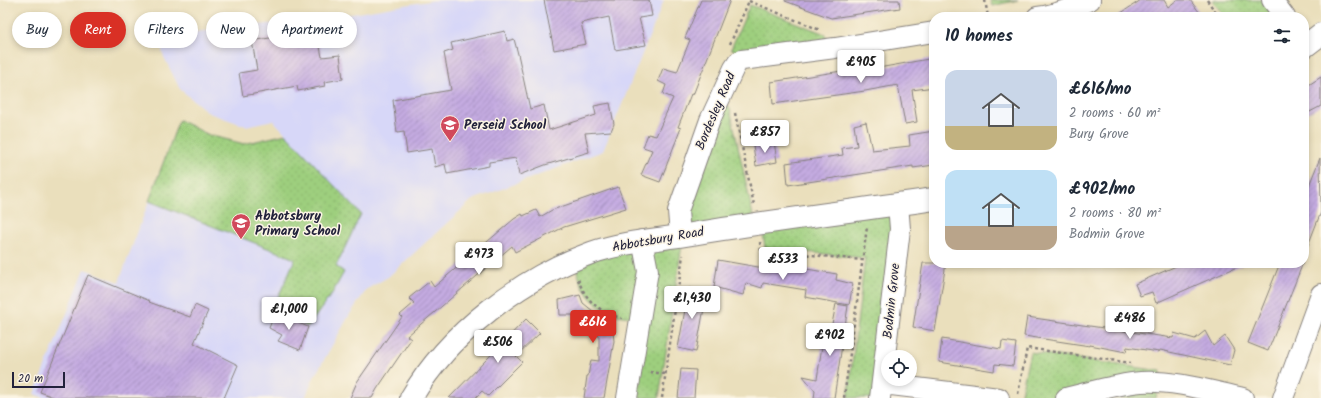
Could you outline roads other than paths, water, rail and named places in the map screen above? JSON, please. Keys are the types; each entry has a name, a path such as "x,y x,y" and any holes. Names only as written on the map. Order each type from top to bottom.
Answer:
{"street":[{"path":"1059,12 1090,0"},
{"path":"1272,0 1281,12"},
{"name":"Bordesley Road","path":"683,235 678,211 710,120 738,62 742,60 835,48 929,33"},
{"name":"Abbotsbury Road","path":"411,398 418,386 450,346 486,313 523,286 571,261 592,253 642,240 929,200"},
{"name":"Bodmin Grove","path":"882,391 900,229 898,204"},
{"path":"627,398 648,271 642,240"},
{"path":"1283,398 1321,294"},
{"path":"1066,398 1140,382 1170,383 1243,398"},
{"path":"882,391 999,398"}],"place":[{"name":"Perseid School","path":"450,142"},
{"name":"Abbotsbury Primary School","path":"241,240"}]}
